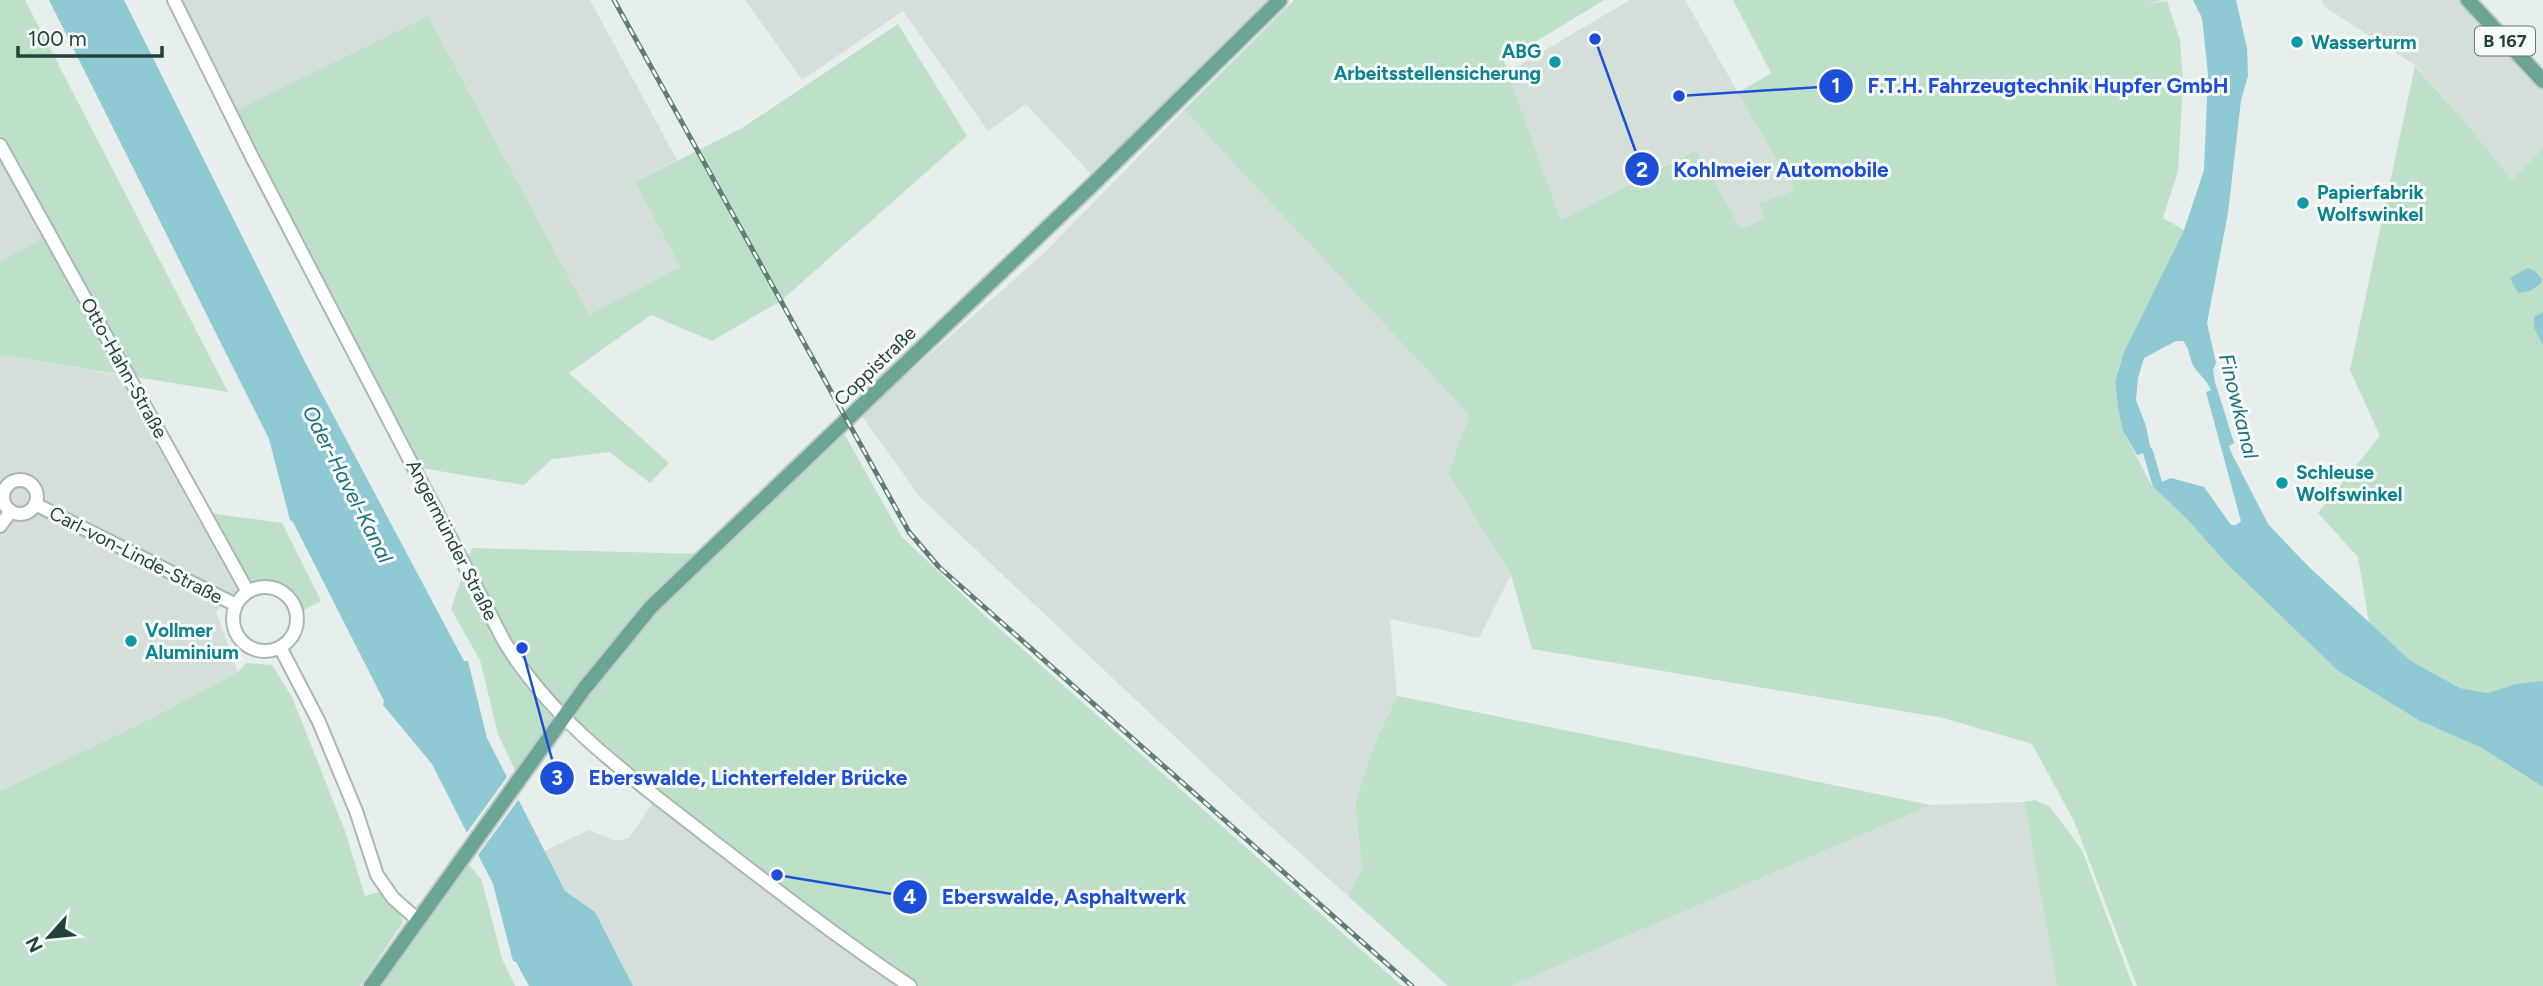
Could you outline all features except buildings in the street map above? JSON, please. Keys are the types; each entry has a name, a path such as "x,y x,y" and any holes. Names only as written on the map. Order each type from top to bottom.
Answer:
{"main road":[{"name":"Coppistraße","path":"371,986 625,636 670,588 1046,230 1280,0"},
{"name":"B 167","path":"2468,0 2543,81"}],"street":[{"name":"Angermünder Straße","path":"174,0 252,157 504,641 529,680 584,738 760,877 910,986"},
{"name":"Otto-Hahn-Straße","path":"0,145 248,592"},
{"name":"Carl-von-Linde-Straße","path":"14,480 29,481 37,493 36,504 23,514 11,511 3,499 3,484 14,480"},
{"name":"Carl-von-Linde-Straße","path":"36,504 236,605"},
{"path":"0,526 11,511"},
{"path":"258,588 278,590 293,603 297,612 297,623 289,641 280,647 261,651 243,642 234,625 236,605 248,592 258,588"},
{"path":"280,647 319,722 356,811 377,874 393,898 419,921"}],"shaded area":[{"path":"174,0 590,0 677,160 635,182 680,267 589,316 428,16 230,113"},
{"path":"745,0 1269,0 1171,99 1090,173 1026,104 988,131 903,11 802,80"},
{"path":"1630,0 1685,0 1794,190 1760,203 1765,219 1741,229 1695,150 1561,220 1508,72"},
{"path":"2321,0 2459,0 2543,91 2543,148 2512,181 2416,66 2325,7"},
{"path":"1184,110 1469,415 1448,474 1511,575 1479,638 1390,619 1397,696 1374,745 1355,804 1362,868 1348,896 920,497 861,415 1044,253"},
{"path":"0,158 45,238 0,261"},
{"path":"0,355 118,375 238,591 228,597 216,612 238,672 142,723 0,791"},
{"path":"657,797 913,986 633,986 595,912 565,891 544,851 589,830 615,841 629,838"},
{"path":"2024,802 2057,986 1511,986 1931,805"}],"green space":[{"path":"0,0 25,0 228,392 0,355 0,261 55,232 0,135"},
{"path":"1294,0 1604,0 1504,61 1561,220 1696,150 1741,229 1764,219 1759,203 1794,190 1738,93 1771,73 1733,0 2163,0 2145,4 2167,1 2180,40 2183,84 2178,171 2163,218 2184,230 2124,352 2115,382 2123,431 2152,486 2187,519 2227,564 2337,670 2420,721 2482,748 2543,787 2543,986 2137,986 2074,821 2032,744 1943,718 1532,649 1511,575 1448,474 1469,415 1184,110"},
{"path":"428,16 589,315 680,267 635,182 742,128 898,24 967,136 782,300 712,341 651,315 569,373 669,463 650,483 609,452 552,459 524,485 421,468 230,113"},
{"path":"2415,66 2512,180 2543,148 2543,683 2516,684 2487,693 2460,688 2411,661 2369,623 2358,557 2318,513 2380,436 2350,370"},
{"path":"840,426 902,537 982,613 1402,986 913,986 657,797 564,718 520,781 498,734 480,660 451,609 472,548 704,554"},
{"path":"210,513 282,523 321,601 300,612 294,594 282,585 267,582 249,585"},
{"path":"246,663 272,665 292,697 345,831 365,896 383,891 402,915 403,922 360,986 0,986 0,791 142,723 238,672"},
{"path":"1397,696 1931,805 1511,986 1448,986 1348,896 1362,868 1355,804 1374,745"},
{"path":"2035,800 2050,807 2082,850 2133,986 2057,986 2024,802"},
{"path":"467,862 482,881 502,959 515,986 378,986"}],"water":[{"name":"Oder-Havel-Kanal","path":"49,0 124,0 306,364 464,661 468,661 487,738 565,891 595,912 633,986 529,986 513,961 493,884 432,764 383,705 384,701 290,520 269,439"},
{"path":"2193,0 2236,0 2247,48 2248,76 2241,100 2228,213 2207,323 2216,363 2213,370 2215,382 2234,443 2229,446 2231,452 2268,524 2309,567 2411,661 2460,688 2487,693 2516,684 2543,681 2543,787 2482,748 2420,721 2337,670 2227,564 2187,519 2152,486 2171,478 2204,487 2231,525 2241,521 2206,392 2211,390 2194,367 2183,341 2176,341 2144,358 2138,378 2136,400 2146,426 2151,451 2137,455 2123,431 2115,382 2124,352 2184,230 2204,170 2208,74 2202,18"},
{"path":"2528,268 2542,279 2540,284 2530,291 2518,293 2510,278"},
{"path":"2543,312 2543,345 2534,328 2534,317"}],"pier":[{"path":"509,774 521,796 476,858 465,835"}],"waterway":[{"path":"2148,452 2157,483"}],"railway":[{"path":"614,0 909,532 939,567 1412,986"}],"place":[{"name":"Kohlmeier Automobile","path":"1595,39"},
{"name":"Wasserturm","path":"2297,42"},
{"name":"ABG Arbeitsstellensicherung","path":"1555,62"},
{"name":"F.T.H. Fahrzeugtechnik Hupfer GmbH","path":"1679,96"},
{"name":"Papierfabrik Wolfswinkel","path":"2303,203"},
{"name":"Schleuse Wolfswinkel","path":"2282,483"},
{"name":"Vollmer Aluminium","path":"131,641"},
{"name":"Eberswalde, Lichterfelder Brücke","path":"522,648"},
{"name":"Eberswalde, Asphaltwerk","path":"777,875"}],"water label":[{"name":"Finowkanal","path":"2239,406"}]}
